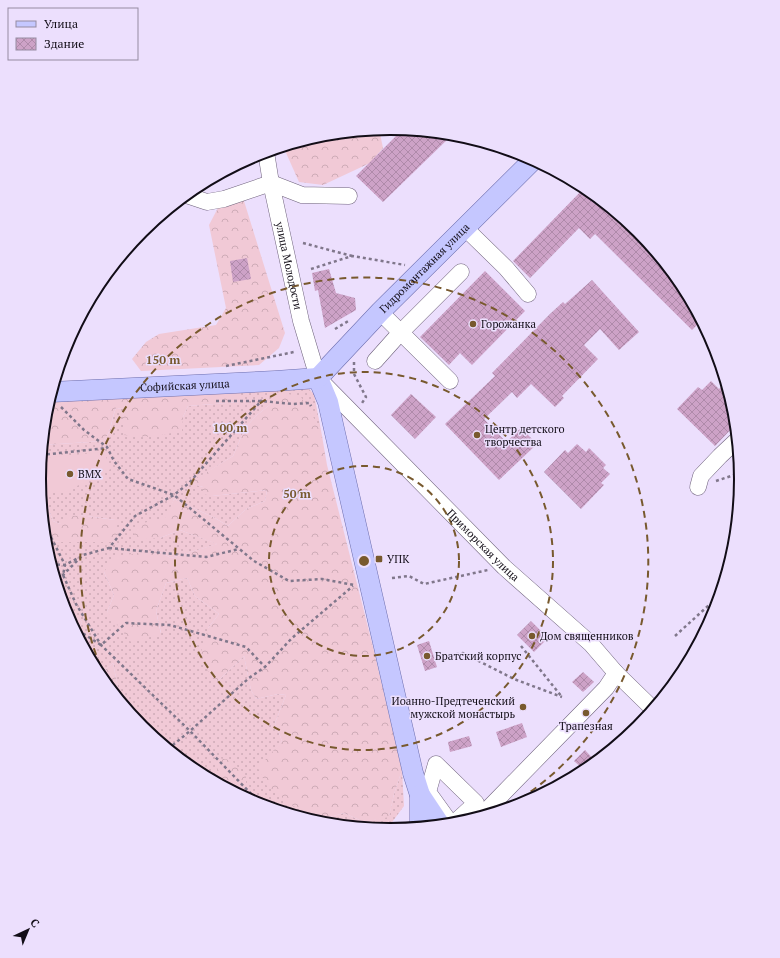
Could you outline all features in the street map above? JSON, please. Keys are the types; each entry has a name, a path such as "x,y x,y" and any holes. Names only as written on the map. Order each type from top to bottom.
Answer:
{"main road":[{"name":"Гидромонтажная улица","path":"318,378 380,312 529,164"},
{"name":"Софийская улица","path":"58,398 318,378"},
{"path":"318,378 328,402 420,795 420,821"},
{"path":"420,795 442,819"}],"street":[{"name":"улица Молодости","path":"267,158 301,321 318,378"},
{"path":"193,197 207,202 224,199 271,183 302,195 349,196"},
{"path":"464,227 506,268 528,294"},
{"path":"375,361 400,333 461,272"},
{"path":"380,312 450,381"},
{"name":"Приморская улица","path":"318,378 504,567 591,644 616,673 649,705"},
{"path":"698,487 701,476 732,445"},
{"path":"488,808 606,688 616,673"}],"path":[{"path":"303,243 352,256 411,266"},
{"path":"311,269 352,256"},
{"path":"58,398 58,404 84,430 107,448 114,461 128,479 174,495 254,561 289,581 322,579 354,585 292,638 265,667 249,678 190,731 172,745"},
{"path":"109,548 135,516 174,495 189,483 261,401 266,398"},
{"path":"214,401 261,401 293,404 310,403 313,409"},
{"path":"47,454 107,448"},
{"path":"698,487 734,475"},
{"path":"52,538 65,565 61,578"},
{"path":"57,564 65,565 84,555 109,548 206,557 240,549"},
{"path":"62,575 84,555"},
{"path":"392,578 409,576 424,584 504,567"},
{"path":"62,575 76,604 101,645"},
{"path":"674,636 711,603"},
{"path":"101,645 126,622 170,625 246,647 265,667"},
{"path":"82,633 101,645 190,731 251,794"},
{"path":"438,657 463,653 514,678 562,697 521,646"}],"green space":[{"path":"380,135 383,148 370,163 323,185 299,182 285,151 345,138"},
{"path":"237,195 244,201 285,333 279,348 259,365 141,371 132,359 146,342 159,334 216,325 226,308 209,225 220,204"},
{"path":"305,385 314,394 321,430 311,415 272,403 257,415 245,428 233,456 190,483 203,487 212,496 267,490 265,501 246,509 228,526 215,518 174,499 160,538 180,530 218,544 171,558 158,551 104,572 114,595 107,612 161,633 156,611 166,583 187,578 195,596 219,614 208,628 218,681 244,656 251,690 256,699 278,694 286,695 275,723 282,741 274,751 320,815 279,805 238,788 218,777 180,751 181,744 168,742 163,738 131,706 117,689 113,663 104,670 81,631 80,628 82,622 74,616 72,611 64,590 53,546 52,540 60,542 113,542 115,520 80,515 60,524 53,521 48,507 47,501 46,479 48,445 104,440 110,429 116,408 183,417 188,406 240,402 228,390"},
{"path":"228,390 239,393 240,402 188,406 183,417 182,431 151,437 123,435 123,409 116,408 109,433 104,440 48,445 57,395"},
{"path":"276,391 301,397 321,430 327,465 374,651 402,770 394,794 389,817 365,822 344,813 329,817 308,813 293,806 266,785 258,768 282,741 275,723 286,695 278,694 256,699 251,690 244,656 218,681 210,677 201,652 208,628 219,614 195,596 187,578 166,583 156,611 161,634 131,642 107,612 114,595 104,572 115,556 158,551 171,558 217,544 180,530 160,538 132,540 136,525 166,517 174,499 215,518 228,526 246,509 265,501 267,490 212,496 203,494 203,487 189,483 233,456 245,428 257,415 272,403"},
{"name":"BMX","path":"104,452 111,469 63,493 47,492 47,457"},
{"path":"48,507 53,521 60,524 65,517 80,515 115,520 118,533 113,542 60,542 52,540"},
{"path":"74,616 82,622 80,628"},
{"path":"113,663 117,689 117,688 104,670"},
{"path":"168,742 182,744 180,752"},
{"path":"217,758 231,760 246,776 246,792 222,779 215,764"},
{"path":"402,770 404,806 392,823 365,822 389,816"},
{"path":"344,813 363,822 329,817"}],"building":[{"path":"397,135 447,140 383,202 356,176"},
{"path":"580,192 617,220 649,252 676,288 698,324 692,330 595,234 590,239 579,228 530,278 513,261"},
{"path":"247,258 251,279 233,282 230,261"},
{"path":"329,269 336,293 355,298 356,310 325,328 318,290 315,291 312,273"},
{"name":"Горожанка","path":"485,271 525,311 472,365 460,353 449,365 420,337"},
{"path":"592,280 639,332 619,350 600,329 584,345 598,359 562,396 564,398 555,407 531,384 517,398 512,392 484,419 506,442 521,428 537,444 499,480 445,424 495,376 492,373 550,314 563,302 565,304"},
{"path":"711,381 719,389 721,387 722,390 730,430 715,446 677,409 698,387 702,390"},
{"path":"411,394 436,417 415,439 391,415"},
{"path":"577,444 586,452 589,448 606,465 603,468 610,474 601,483 604,485 581,509 544,472 565,450 568,453"},
{"name":"Дом священников","path":"531,621 548,638 534,652 517,635"},
{"name":"Братский корпус","path":"429,641 437,667 425,671 417,645"},
{"path":"583,672 594,682 583,692 572,682"},
{"path":"522,723 527,737 501,747 496,732"},
{"path":"469,736 472,746 450,752 448,742"},
{"path":"585,750 592,757 579,766 574,761"}],"place":[{"name":"Горожанка","path":"473,324"},
{"name":"Центр детского творчества","path":"477,435"},
{"name":"BMX","path":"70,474"},
{"name":"УПК","path":"379,559"},
{"name":"Дом священников","path":"532,636"},
{"name":"Братский корпус","path":"427,656"},
{"name":"Иоанно-Предтеченский мужской монастырь","path":"523,707"},
{"name":"Трапезная","path":"586,713"}]}
